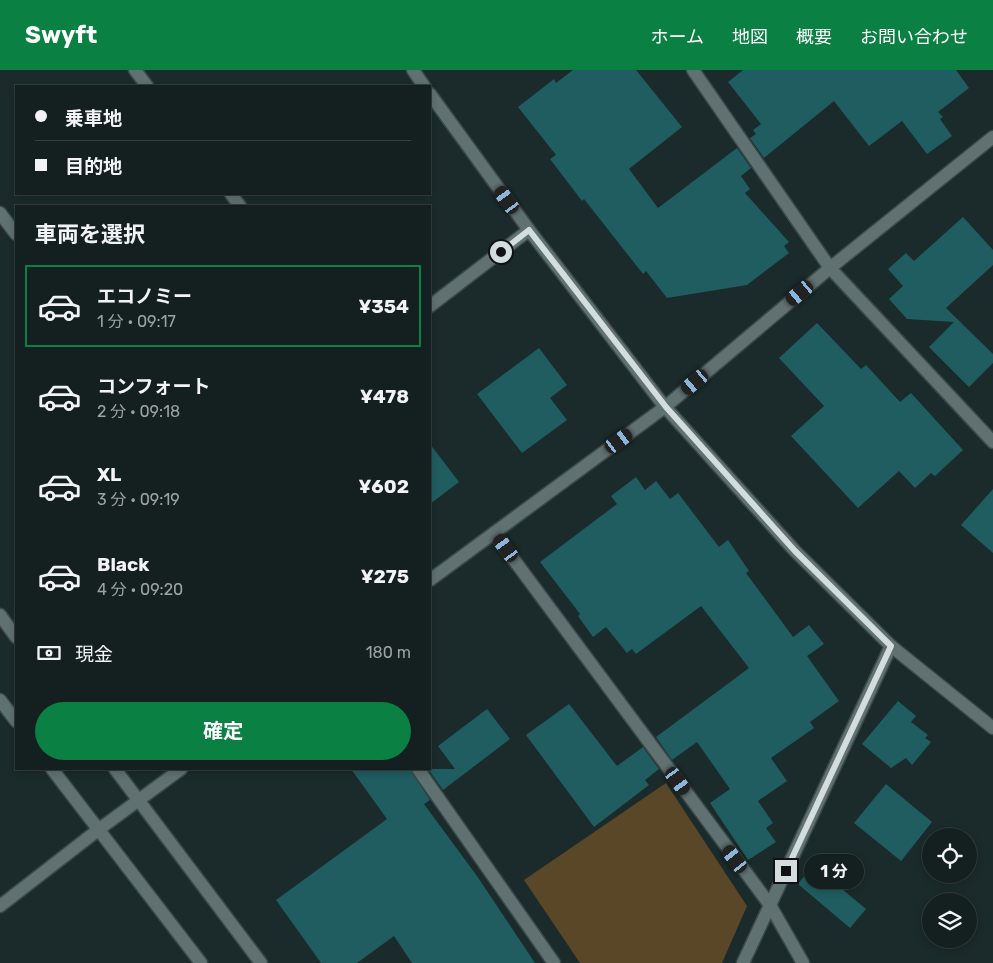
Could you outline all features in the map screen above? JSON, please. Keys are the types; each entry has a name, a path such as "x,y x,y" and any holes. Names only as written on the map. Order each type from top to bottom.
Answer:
{"street":[{"path":"135,70 147,85"},
{"path":"413,70 423,85"},
{"path":"698,72 830,268 993,442"},
{"path":"431,95 529,230 666,407 795,551 891,646 993,728"},
{"path":"431,579 666,407 830,268 993,137"},
{"path":"0,213 15,233"},
{"path":"431,305 529,230"},
{"path":"494,532 770,906 803,963"},
{"path":"0,616 15,636"},
{"path":"743,963 891,646"},
{"path":"0,700 15,720"},
{"path":"53,770 202,963"},
{"path":"116,770 261,963"},
{"path":"0,906 180,770"},
{"path":"419,770 554,963"}],"shaded area":[{"path":"666,783 747,906 722,963 580,963 524,880"}],"building":[{"path":"573,70 636,70 682,127 629,169 658,208 737,148 751,168 741,176 750,189 745,193 789,242 784,246 789,253 747,285 667,298 646,271 643,274 584,199 582,201 550,159 556,155 518,107 554,79 556,83"},
{"path":"743,70 956,70 969,88 938,112 943,117 940,119 952,136 927,154 902,121 869,146 834,101 764,158 750,138 756,134 753,130 761,124 728,82"},
{"path":"963,217 993,250 993,265 946,308 993,354 993,363 969,387 929,347 954,322 907,319 889,299 903,286 888,269 906,253 914,261"},
{"path":"817,323 861,369 866,365 900,402 911,393 963,450 935,476 931,473 915,488 899,471 858,508 791,436 824,406 779,358"},
{"path":"539,348 567,385 550,398 567,420 522,453 477,394"},
{"path":"431,445 459,482 431,503"},
{"path":"636,477 645,490 656,481 670,499 678,493 719,547 728,540 749,571 746,573 793,637 809,625 824,644 807,656 839,701 810,722 814,728 771,758 787,781 758,801 773,823 766,828 776,842 748,860 710,803 730,789 697,742 672,760 656,737 749,668 701,606 636,654 632,649 627,653 606,627 593,637 578,616 580,614 540,562 617,504 611,496"},
{"path":"993,489 993,553 961,525"},
{"path":"898,701 916,716 911,722 928,735 925,738 931,742 912,765 906,758 891,768 862,744"},
{"path":"569,704 617,766 643,747 659,769 645,780 649,785 594,827 526,735"},
{"path":"487,709 510,739 443,790 429,770 455,769 438,746"},
{"path":"352,770 411,770 430,800 424,804 477,876 535,963 412,963 394,936 357,963 321,963 276,900 387,819"},
{"path":"886,784 932,822 927,828 922,828 922,835 901,861 854,823"},
{"path":"813,865 866,909 850,928 798,884"}],"route":[{"path":"501,252 529,230 666,407 795,551 891,646 786,871"}]}
